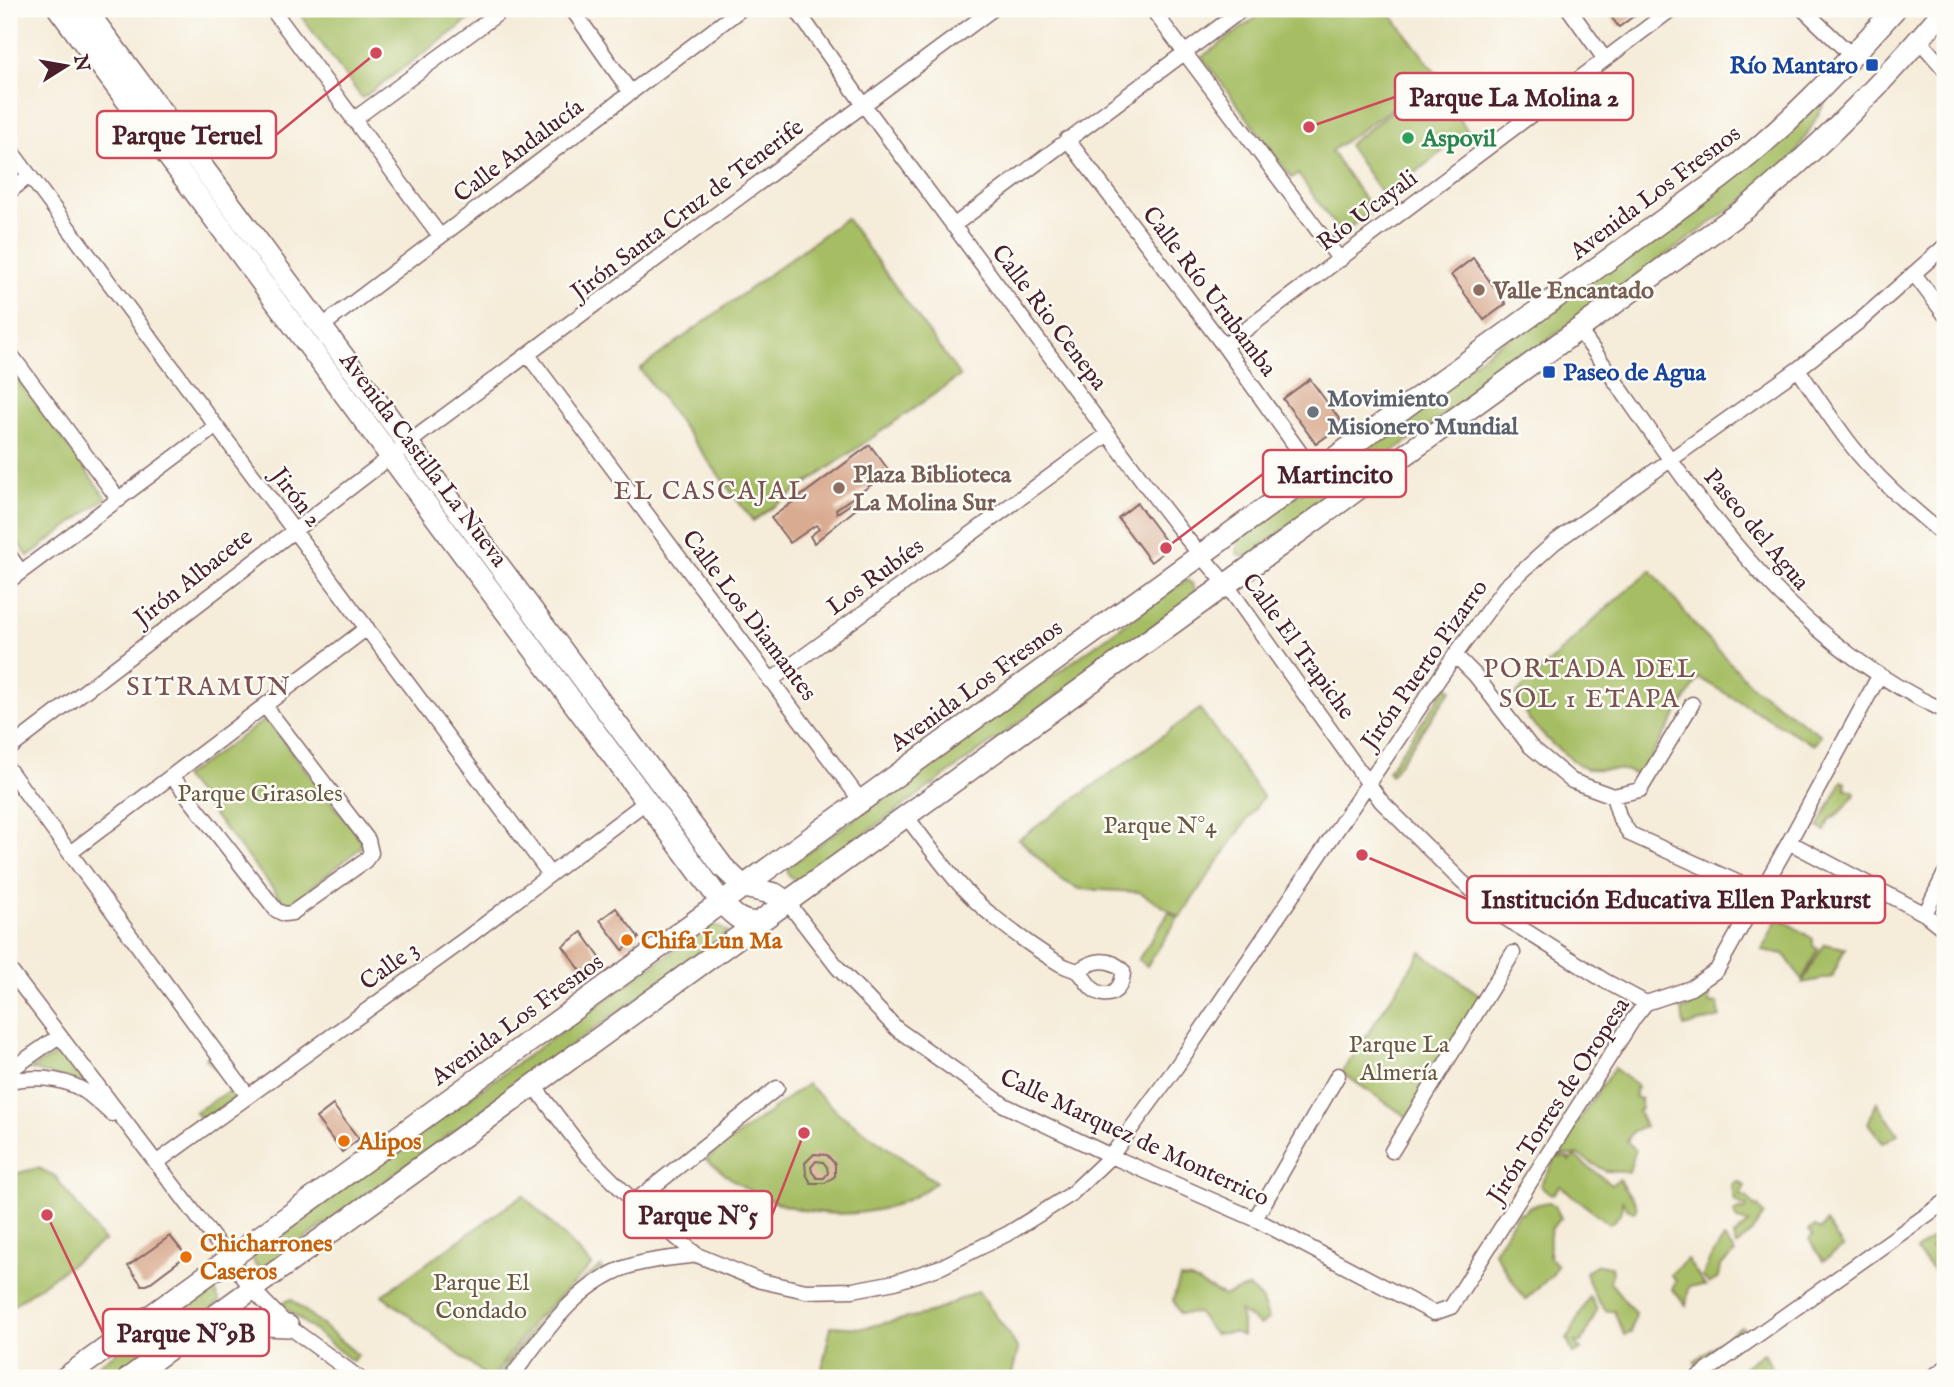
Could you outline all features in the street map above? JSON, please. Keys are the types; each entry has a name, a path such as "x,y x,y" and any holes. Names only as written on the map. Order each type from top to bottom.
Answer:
{"main road":[{"name":"Avenida Castilla La Nueva","path":"59,9 722,903 741,920 751,924 760,922"},
{"name":"Avenida Castilla La Nueva","path":"85,9 723,867 744,887"},
{"name":"Avenida Los Fresnos","path":"65,1378 1721,178 1786,125 1895,9"},
{"path":"129,1378 1745,209 1799,164 1850,116 1945,9"},
{"path":"744,887 775,894 788,903"},
{"path":"185,1337 230,1325 288,1326"}],"street":[{"path":"272,9 440,236"},
{"path":"353,120 504,9"},
{"path":"572,9 631,93"},
{"name":"Calle Andalucía","path":"321,327 741,9"},
{"path":"796,9 864,105"},
{"name":"Jirón Santa Cruz de Tenerife","path":"407,444 993,9"},
{"path":"1152,9 1340,260"},
{"path":"953,226 1242,9"},
{"path":"1569,9 1604,58"},
{"name":"Río Ucayali","path":"1224,346 1672,9"},
{"path":"1803,9 1852,56"},
{"path":"1919,40 1945,70"},
{"name":"Calle Rio Cenepa","path":"864,105 1200,555"},
{"name":"Calle Río Urubamba","path":"1068,139 1224,346 1314,472"},
{"name":"Jirón 2","path":"9,148 549,873"},
{"path":"9,192 29,176"},
{"name":"Jirón Puerto Pizarro","path":"696,1255 761,1281 806,1291 853,1290 895,1282 941,1267 1009,1233 1070,1195 1111,1156 1177,1066 1455,654 1491,604 1521,571 1555,542 1798,369 1915,275 1945,246"},
{"path":"1915,275 1945,315"},
{"name":"Paseo del Agua","path":"1579,330 1671,459 1760,576 1817,630 1879,676 1945,711"},
{"path":"9,352 119,500"},
{"name":"Calle Los Diamantes","path":"528,355 860,801"},
{"path":"1798,369 1848,442 1895,493 1945,536"},
{"path":"9,581 215,428"},
{"name":"Los Rubíes","path":"770,681 1108,434"},
{"name":"Jirón Albacete","path":"9,749 407,444"},
{"path":"9,555 21,572"},
{"name":"Calle El Trapiche","path":"1200,555 1226,584 1381,801 1461,881 1502,916 1605,981 1646,1003"},
{"path":"70,853 368,628"},
{"path":"1455,654 1475,675 1530,746 1572,781 1613,796 1640,790 1692,704"},
{"name":"Jirón Torres de Oropesa","path":"1434,1313 1451,1307 1621,1036 1646,1003 1691,988 1717,970 1879,676"},
{"path":"172,776 276,910 284,914 292,913 365,861 371,853 368,840 265,706"},
{"path":"9,770 248,1096"},
{"path":"1613,796 1620,819 1630,834 1739,883"},
{"name":"Calle 3","path":"156,1163 464,940 647,801"},
{"path":"906,816 958,882 992,916 1068,970 1078,971"},
{"path":"1789,842 1925,914 1945,930"},
{"path":"1925,914 1945,873"},
{"name":"Calle Marquez de Monterrico","path":"788,903 838,968 897,1029 1004,1105 1111,1156 1255,1219 1434,1313"},
{"path":"1392,1151 1513,953"},
{"path":"9,969 253,1290 288,1326 359,1378"},
{"path":"9,1071 60,1036"},
{"path":"1255,1219 1338,1075"},
{"path":"9,1081 39,1077 80,1089 129,1128"},
{"path":"534,1086 586,1154 634,1202 696,1255"},
{"path":"634,1202 777,1088"},
{"path":"1697,1378 1945,1202"},
{"path":"511,1378 542,1336 589,1286 636,1264 696,1255"},
{"path":"1931,1378 1945,1368"}],"green space":[{"path":"296,9 484,9 362,98"},
{"path":"1268,9 1387,9 1438,76 1331,151 1373,211 1341,234 1298,174 1292,178 1202,57"},
{"name":"Aspovil","path":"1431,81 1468,131 1384,197 1348,145"},
{"path":"1829,96 1794,157 1747,197 1248,556 1237,554 1237,540"},
{"path":"846,218 960,376 753,521 640,369"},
{"path":"9,366 106,498 28,556 9,530"},
{"path":"1651,570 1699,630 1753,687 1821,735 1814,745 1699,678 1639,776 1625,770 1585,769 1554,746 1529,720 1515,695 1603,611"},
{"path":"1186,580 1194,586 1195,596 803,878 795,880 789,876 789,866"},
{"path":"1447,686 1452,689 1391,775 1388,771"},
{"name":"Parque N°4","path":"1200,709 1263,797 1180,917 1139,892 1079,889 1060,879 1019,839"},
{"name":"Parque Girasoles","path":"266,719 362,841 359,849 292,903 284,902 183,777"},
{"path":"1842,781 1846,783 1845,788 1855,792 1854,797 1843,810 1829,820 1825,831 1818,827"},
{"path":"1169,912 1178,918 1147,966 1138,960"},
{"path":"1778,917 1813,939 1813,946 1818,949 1802,980 1784,954 1762,950"},
{"path":"712,923 728,932 269,1265 255,1265 255,1252"},
{"path":"1824,944 1845,948 1832,977 1802,983"},
{"name":"Parque La Almería","path":"1421,952 1481,996 1410,1119 1342,1073"},
{"path":"1709,991 1709,1003 1718,1004 1720,1017 1684,1027 1682,1010 1692,1006 1696,998"},
{"path":"62,1051 87,1084 30,1069"},
{"path":"213,1055 237,1090 233,1100 202,1119 195,1112 231,1090 226,1080 205,1058"},
{"path":"1614,1068 1637,1086 1635,1097 1641,1099 1641,1108 1638,1111 1645,1127 1633,1131 1627,1141 1635,1151 1629,1172 1606,1171 1578,1155 1555,1155"},
{"path":"807,1084 840,1114 936,1182 917,1195 875,1210 853,1213 808,1211 786,1206 741,1186 706,1159"},
{"path":"1877,1102 1898,1134 1883,1143 1868,1123"},
{"path":"1574,1156 1611,1184 1620,1179 1623,1188 1635,1203 1637,1208 1634,1212 1627,1209 1622,1200 1620,1214 1609,1224 1560,1186 1552,1195 1540,1185 1557,1157 1568,1158 1569,1161"},
{"path":"38,1168 55,1176 104,1241 9,1308 9,1175"},
{"path":"1735,1182 1745,1186 1740,1195 1747,1197 1755,1207 1758,1206 1764,1215 1751,1233 1736,1246 1733,1237 1749,1223 1737,1220 1735,1212 1745,1210 1747,1206 1735,1201 1732,1187"},
{"name":"Parque El Condado","path":"523,1195 592,1265 535,1320 492,1378 489,1378 382,1295"},
{"path":"1549,1202 1555,1206 1561,1218 1552,1228 1550,1236 1549,1257 1557,1265 1553,1274 1525,1300 1494,1252 1518,1213 1524,1212 1530,1206"},
{"path":"1826,1222 1843,1247 1823,1261 1809,1239 1813,1236 1809,1230 1815,1227 1820,1230"},
{"path":"1945,1228 1945,1237 1931,1248 1945,1264 1945,1277 1941,1279 1916,1251"},
{"path":"1724,1238 1735,1253 1720,1266 1718,1278 1709,1284 1703,1277 1704,1272"},
{"path":"1687,1259 1705,1286 1689,1286 1686,1305 1672,1289 1676,1281 1670,1275"},
{"path":"1598,1265 1611,1267 1612,1275 1609,1281 1635,1313 1631,1333 1624,1335 1614,1311 1607,1311 1599,1303 1589,1283 1586,1272"},
{"path":"601,1267 603,1272 560,1307 502,1378 497,1376 531,1331 557,1303"},
{"path":"1180,1278 1191,1279 1224,1296 1249,1287 1261,1299 1269,1319 1260,1325 1239,1311 1242,1336 1234,1332 1214,1334 1198,1313 1180,1314 1173,1300"},
{"path":"209,1286 213,1287 220,1302 115,1378 80,1378"},
{"path":"978,1291 1018,1350 1011,1378 820,1378 831,1326 862,1328 930,1313"},
{"path":"1589,1296 1597,1310 1582,1342 1575,1342 1581,1350 1573,1354 1567,1339"},
{"path":"291,1299 358,1355 352,1361 281,1304"},
{"path":"1741,1326 1747,1332 1699,1369 1694,1361"},
{"path":"1763,1353 1779,1378 1729,1378"}],"building":[{"path":"1605,9 1643,9 1619,27"},
{"name":"Valle Encantado","path":"1473,258 1506,304 1484,320 1451,275"},
{"name":"Movimiento Misionero Mundial","path":"1310,379 1343,424 1316,444 1283,399"},
{"name":"Plaza Biblioteca La Molina Sur","path":"870,445 890,472 836,509 837,513 851,504 856,509 814,543 810,536 819,529 816,525 790,543 771,518"},
{"path":"1137,503 1170,547 1151,562 1118,518"},
{"path":"616,908 639,938 623,950 600,920"},
{"path":"582,932 603,962 584,975 563,946"},
{"path":"333,1105 359,1139 342,1152 316,1118"},
{"path":"814,1154 827,1155 835,1164 835,1176 825,1183 811,1183 806,1174 805,1163","holes":["816,1161 823,1162 828,1173 824,1178 817,1178 811,1167"]},
{"path":"170,1236 184,1253 183,1258 147,1285 142,1285 128,1266"}],"place":[{"name":"Parque Teruel","path":"376,53"},
{"name":"Río Mantaro","path":"1872,65"},
{"name":"Parque La Molina 2","path":"1309,127"},
{"name":"Aspovil","path":"1408,138"},
{"name":"Valle Encantado","path":"1479,290"},
{"name":"Paseo de Agua","path":"1549,372"},
{"name":"Movimiento Misionero Mundial","path":"1313,412"},
{"name":"Plaza Biblioteca La Molina Sur","path":"839,488"},
{"name":"Martincito","path":"1166,548"},
{"name":"Institución Educativa Ellen Parkurst","path":"1362,855"},
{"name":"Chifa Lun Ma","path":"627,940"},
{"name":"Parque N°5","path":"804,1133"},
{"name":"Alipos","path":"344,1141"},
{"name":"Parque N°9B","path":"47,1215"},
{"name":"Chicharrones Caseros","path":"186,1257"}],"district":[{"name":"EL CASCAJAL","path":"711,490"},
{"name":"PORTADA DEL SOL 1 ETAPA","path":"1590,683"},
{"name":"SITRAMUN","path":"209,686"}]}
